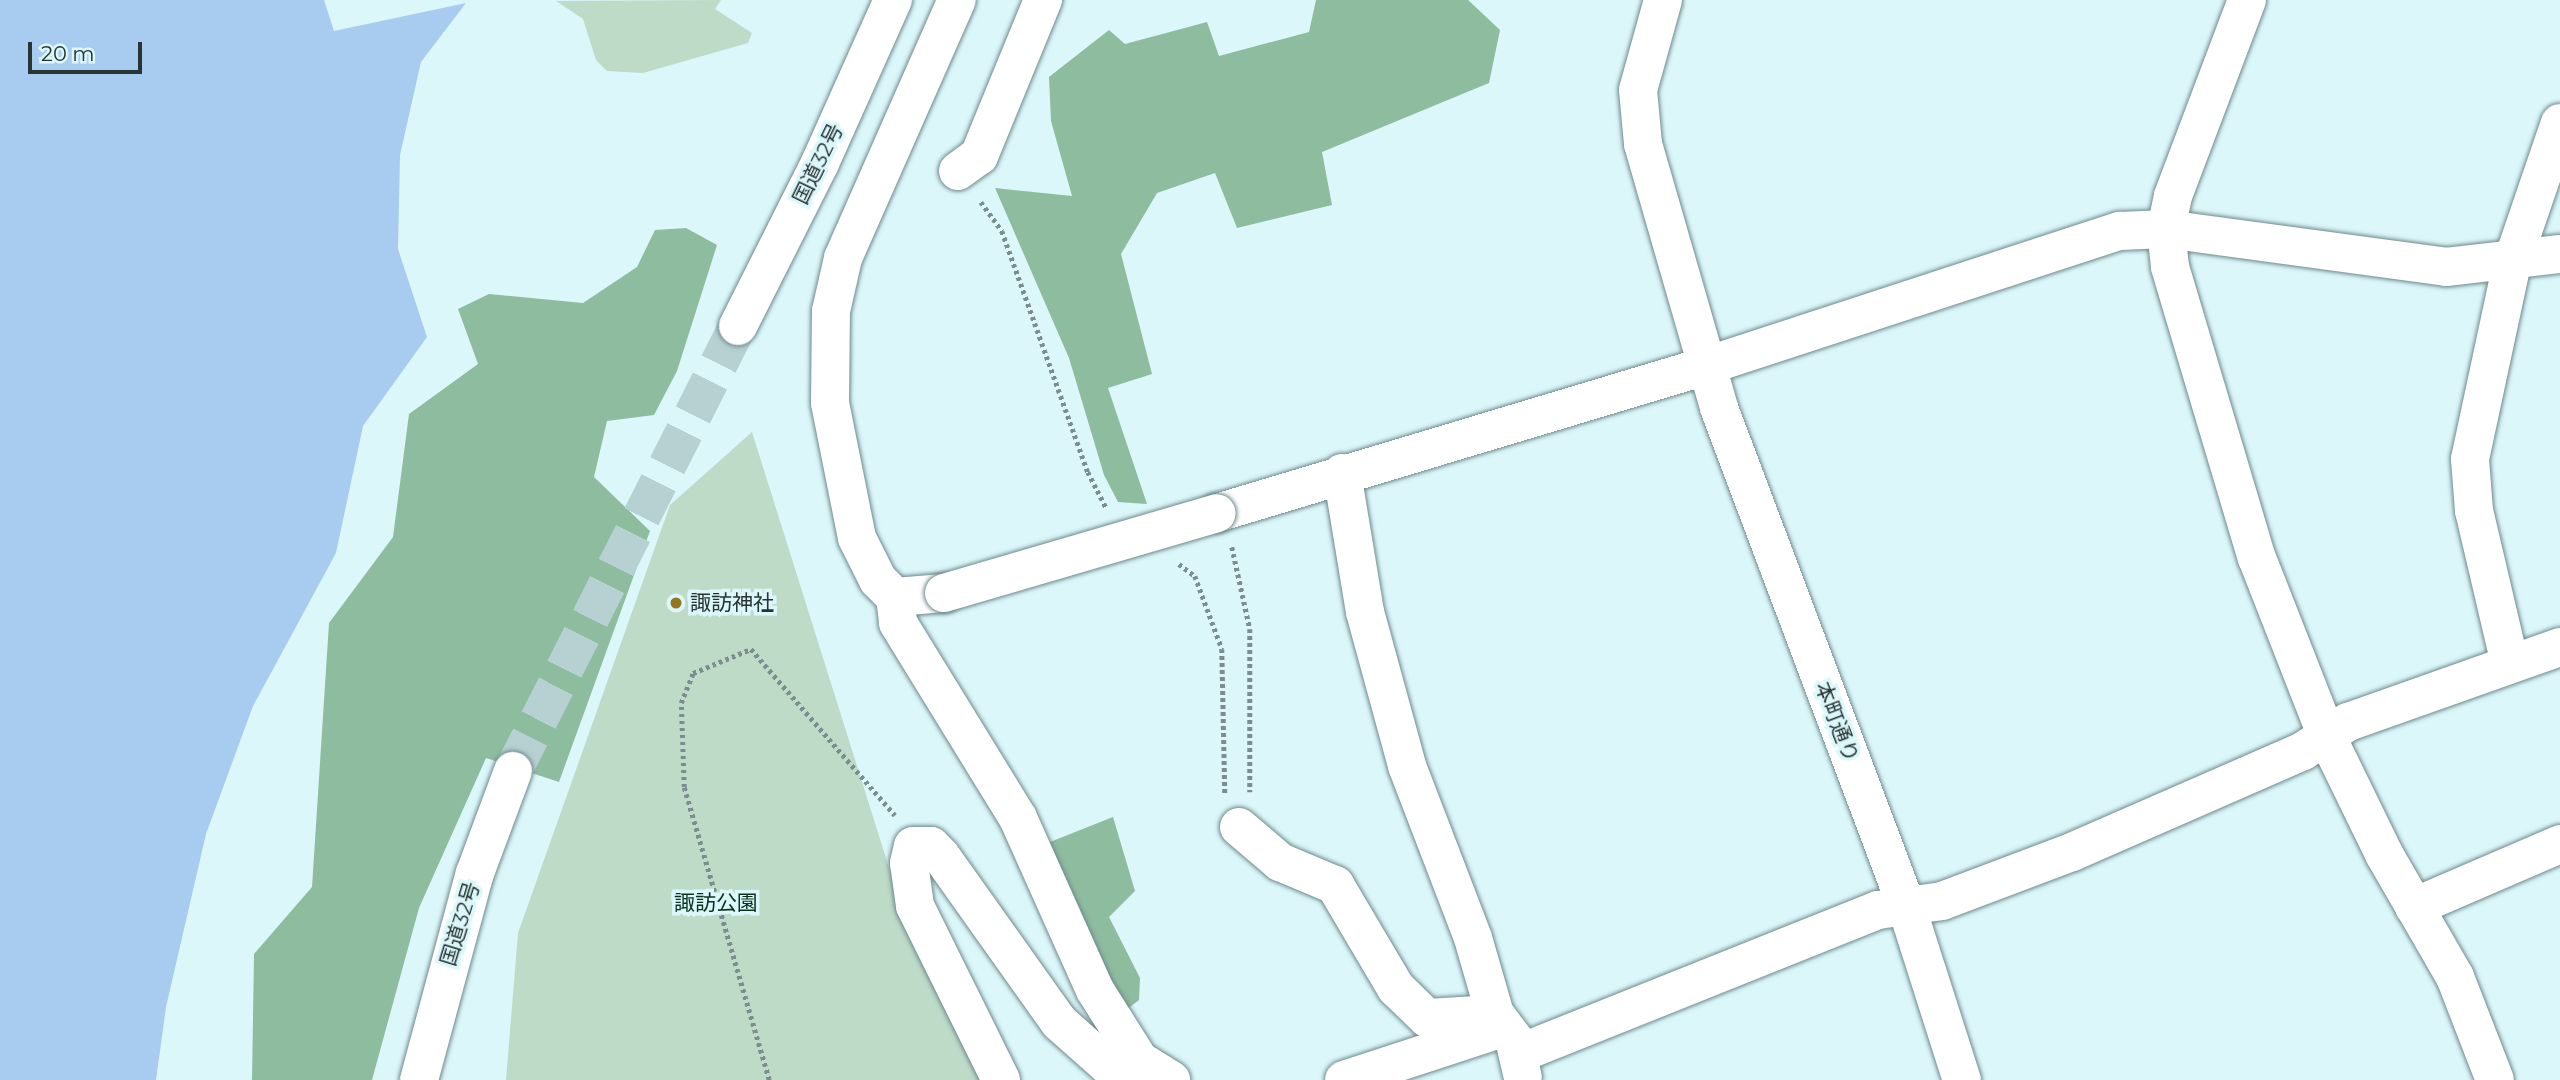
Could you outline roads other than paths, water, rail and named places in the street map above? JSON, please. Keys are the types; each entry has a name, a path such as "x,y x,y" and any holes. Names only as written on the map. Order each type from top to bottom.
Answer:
{"main road":[{"name":"国道32号","path":"738,326 893,0"},
{"path":"957,0 843,257 831,311 830,403 857,538 878,580 895,597 898,623 1018,818 1095,990 1139,1060 1171,1080"},
{"path":"958,171 978,156 1043,0"},
{"name":"本町通り","path":"1663,0 1638,90 1643,144 1709,365 1719,408 1906,905 1962,1080"},
{"path":"2247,0 2174,196 2166,229 2170,267 2203,390 2258,558 2327,737 2414,906 2455,977 2495,1080"},
{"path":"2510,664 2474,511 2470,459 2512,262 2560,123"},
{"path":"895,597 944,593 1221,512 1342,473 1709,365 2120,231 2166,229 2446,267 2512,262 2560,254"},
{"path":"1342,473 1365,612 1407,766 1473,938 1510,1044"},
{"path":"1344,1080 1510,1044 1878,910 1942,901 2072,852 2327,737 2348,722 2560,647"},
{"name":"国道32号","path":"419,1080 468,898 513,771"},
{"path":"1248,836 1280,862 1335,885 1396,988 1427,1018 1510,1044"},
{"path":"2414,906 2560,845"},
{"path":"1001,1080 915,906 909,863 913,846 932,846 1059,1021 1124,1080"}],"water":[{"path":"0,0 324,0 334,31 466,3 421,62 400,155 398,249 427,337 363,426 336,553 253,706 206,834 166,1007 156,1080 0,1080"}],"tunnel":[{"path":"513,771 738,326"}],"place":[{"name":"諏訪神社","path":"676,603"}],"park label":[{"name":"諏訪公園","path":"716,903"}]}
